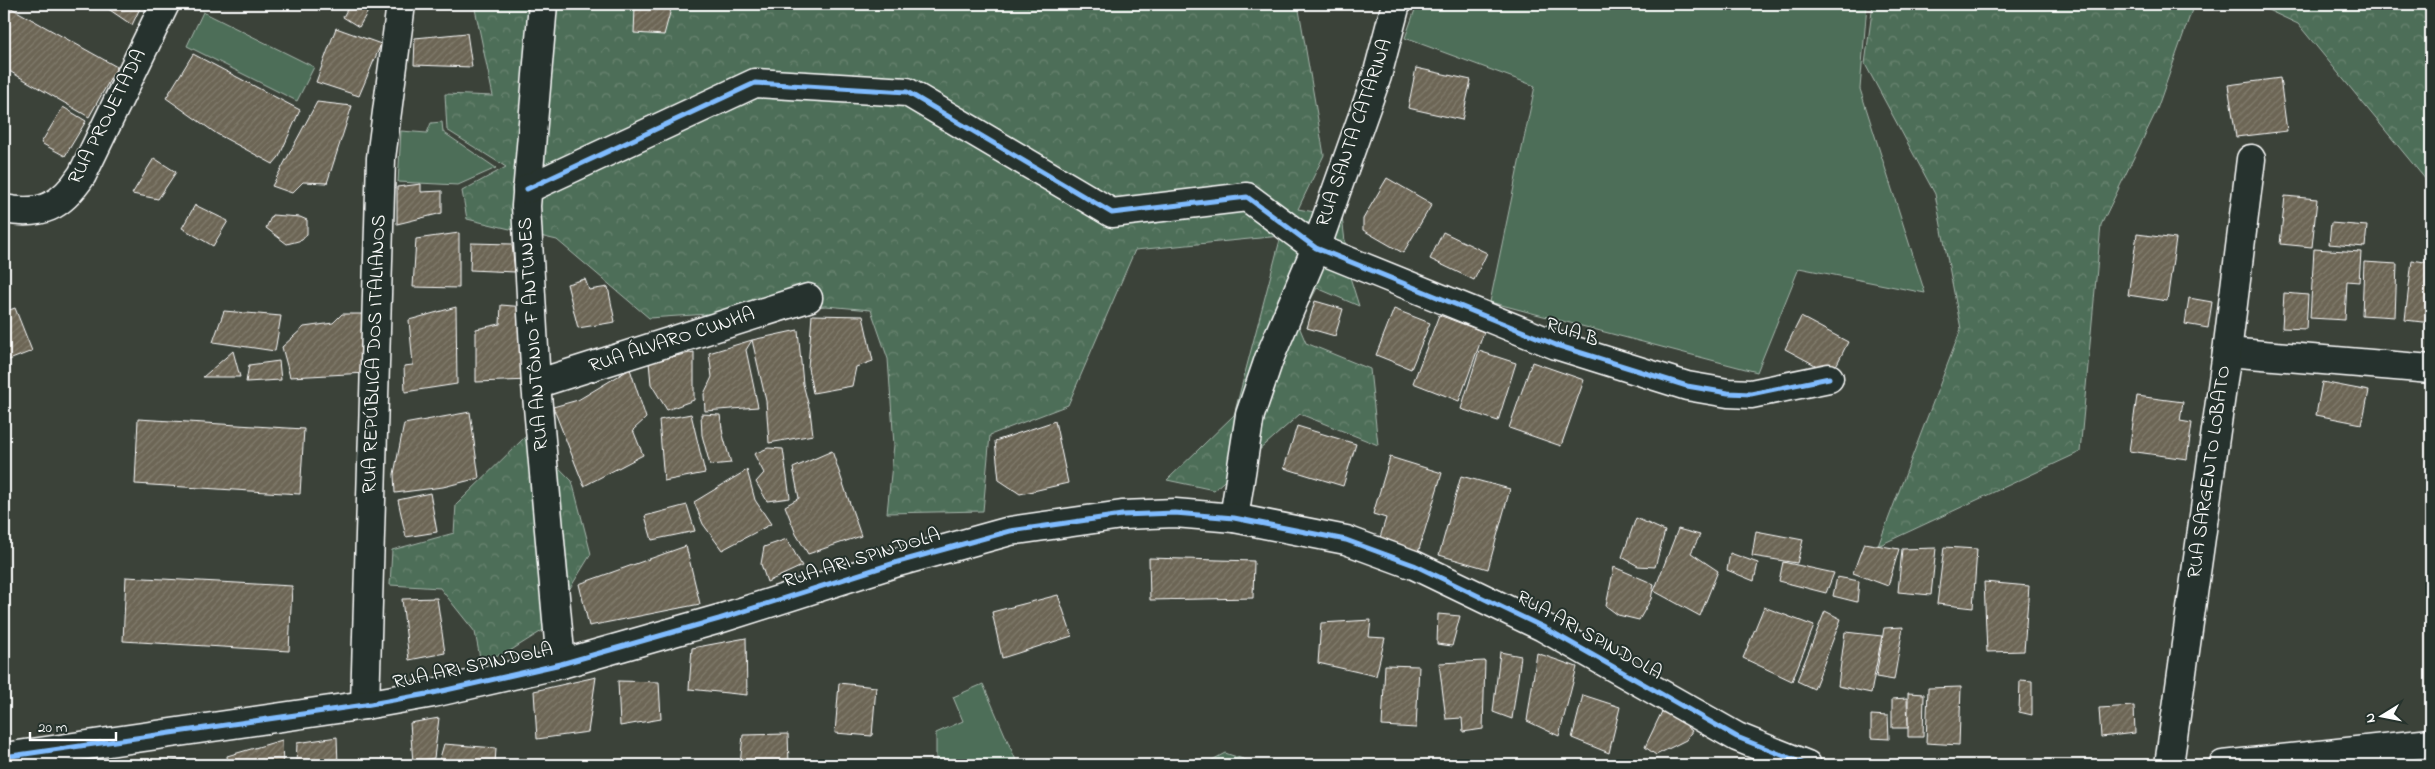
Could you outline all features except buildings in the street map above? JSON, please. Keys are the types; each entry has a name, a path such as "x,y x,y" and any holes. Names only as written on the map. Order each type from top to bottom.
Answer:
{"street":[{"name":"RUA PROJETADA","path":"4,209 25,212 42,210 58,204 72,190 82,176 165,4"},
{"name":"RUA REPÚBLICA DOS ITALIANOS","path":"366,705 381,158 401,4"},
{"name":"RUA ANTÔNIO F ANTUNES","path":"543,4 526,206 536,384 560,664"},
{"name":"RUA SANTA CATARINA","path":"1234,518 1250,415 1269,359 1316,248 1377,76 1396,4"},
{"name":"RUA B","path":"527,188 755,83 907,92 1112,213 1247,197 1316,248 1556,345 1687,386 1728,393 1751,394 1830,378"},
{"path":"2227,352 2251,159"},
{"name":"RUA ÁLVARO CUNHA","path":"536,384 808,298"},
{"name":"RUA SARGENTO LOBATO","path":"2169,765 2227,352 2431,369"},
{"name":"RUA ARI SPINDOLA","path":"4,758 366,705 433,693 560,664 719,619 898,562 1010,531 1122,515 1175,513 1234,518 1346,540 1414,565 1543,627 1737,737 1807,765"},
{"path":"2223,765 2431,743"}],"green space":[{"path":"474,4 1298,4 1324,155 1298,209 1342,217 1349,274 1359,306 1317,288 1298,324 1306,343 1370,369 1378,445 1300,414 1214,490 1167,480 1234,415 1281,236 1135,250 1068,405 990,435 983,511 887,513 894,445 888,359 871,310 826,306 649,318 557,240 467,219 462,191 506,167 447,130 445,94 493,96"},
{"path":"1417,4 1867,4 1860,89 1925,293 1799,268 1757,372 1490,302 1535,86 1405,38"},
{"path":"1873,4 2194,4 2156,112 2101,225 2080,452 1878,546 1961,329 1935,194 1865,64"},
{"path":"2255,4 2431,4 2431,186 2298,24"},
{"path":"203,12 314,67 297,101 187,46"},
{"path":"442,122 443,132 496,168 458,185 398,182 401,131 427,133 431,123"},
{"path":"527,435 572,481 591,554 545,629 505,654 480,658 475,632 440,588 390,585 392,550 454,533 456,505"},
{"path":"983,684 1018,765 940,765 936,762 936,733 963,721 953,697"},
{"path":"1225,753 1261,765 1203,765"}],"cycle path":[{"path":"527,189 755,83 907,92 1112,213 1247,197 1316,248 1556,345 1687,386 1728,393 1751,394 1829,378"},
{"path":"4,757 365,705 433,693 561,664 719,619 898,562 1010,531 1122,515 1175,513 1234,518 1346,540 1414,565 1543,627 1737,737 1807,765"}]}
